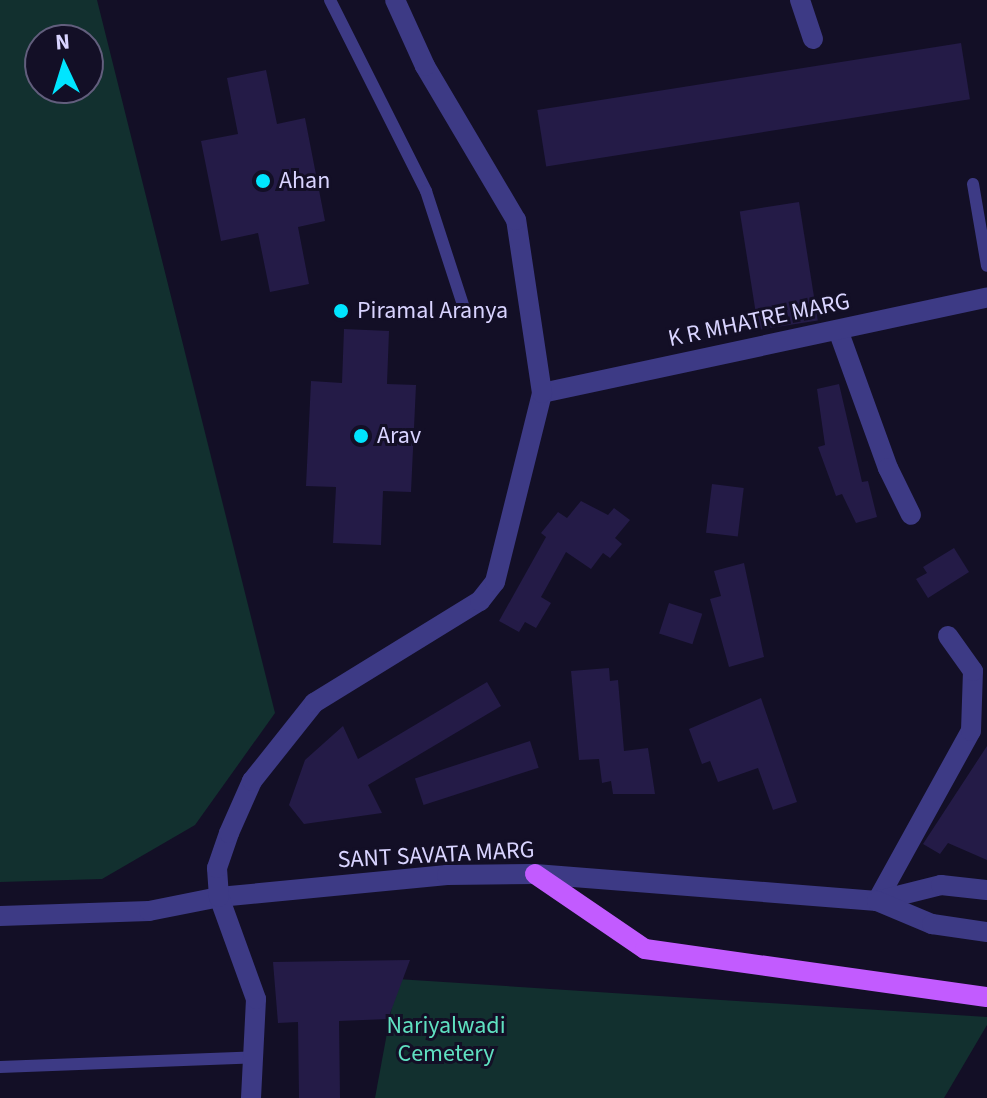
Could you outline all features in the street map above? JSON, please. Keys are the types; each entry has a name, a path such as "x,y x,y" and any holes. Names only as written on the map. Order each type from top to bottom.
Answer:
{"main road":[{"path":"535,874 645,949 987,997"}],"street":[{"path":"251,1098 257,1057 256,999 219,897 217,868 252,781 314,703 480,601 495,582 542,393 516,220 425,66 395,0"},
{"path":"800,0 813,39"},
{"name":"K R MHATRE MARG","path":"542,393 987,298"},
{"path":"838,330 888,468 911,515"},
{"path":"877,901 971,731 973,671 948,636"},
{"name":"SANT SAVATA MARG","path":"0,916 149,911 219,897 447,875 535,874 877,901 932,924 987,932"},
{"name":"SANT SAVATA MARG","path":"877,901 941,885 987,890"}],"lane":[{"path":"330,0 426,191 466,314"},
{"path":"973,184 987,266"},
{"path":"0,1067 257,1057"}],"green space":[{"path":"0,0 97,0 103,24 24,24 24,104 104,104 104,28 275,713 195,825 102,879 0,882"},
{"name":"Nariyalwadi Cemetery","path":"397,979 987,1017 987,1025 944,1098 375,1098"}],"building":[{"path":"961,43 970,99 546,166 537,110"},
{"name":"Ahan","path":"266,70 277,124 305,118 325,221 298,227 309,284 270,292 258,233 221,241 201,141 238,134 227,78"},
{"path":"799,202 818,321 759,330 740,211"},
{"name":"Arav","path":"344,329 389,331 387,384 416,385 411,492 383,491 381,545 333,543 336,487 306,486 311,381 342,383"},
{"path":"839,384 862,482 868,481 877,517 856,523 842,494 836,496 818,447 825,445 817,389"},
{"path":"712,484 744,488 738,537 706,533"},
{"path":"581,501 608,515 614,508 630,520 615,538 622,544 610,558 603,553 591,569 566,552 541,597 551,603 536,628 525,622 519,632 499,621 546,537 541,533 558,512 567,518"},
{"path":"954,548 969,572 928,598 916,579 927,573 923,567"},
{"path":"744,563 764,657 729,667 710,599 721,596 714,571"},
{"path":"669,603 702,614 692,644 659,633"},
{"path":"609,668 610,681 618,680 624,751 648,748 655,794 613,794 611,781 602,783 599,759 579,760 571,671"},
{"path":"487,682 501,706 368,785 382,813 304,824 289,805 305,760 343,726 358,759"},
{"path":"761,698 797,802 773,810 758,768 718,782 710,761 702,764 689,729"},
{"path":"530,741 539,768 424,805 415,778"},
{"path":"987,746 987,860 948,843 940,854 923,844"},
{"path":"410,960 388,1019 339,1021 340,1098 299,1098 298,1022 278,1023 273,962"}],"place":[{"name":"Ahan","path":"263,181"},
{"name":"Piramal Aranya","path":"341,311"},
{"name":"Arav","path":"361,436"}]}
